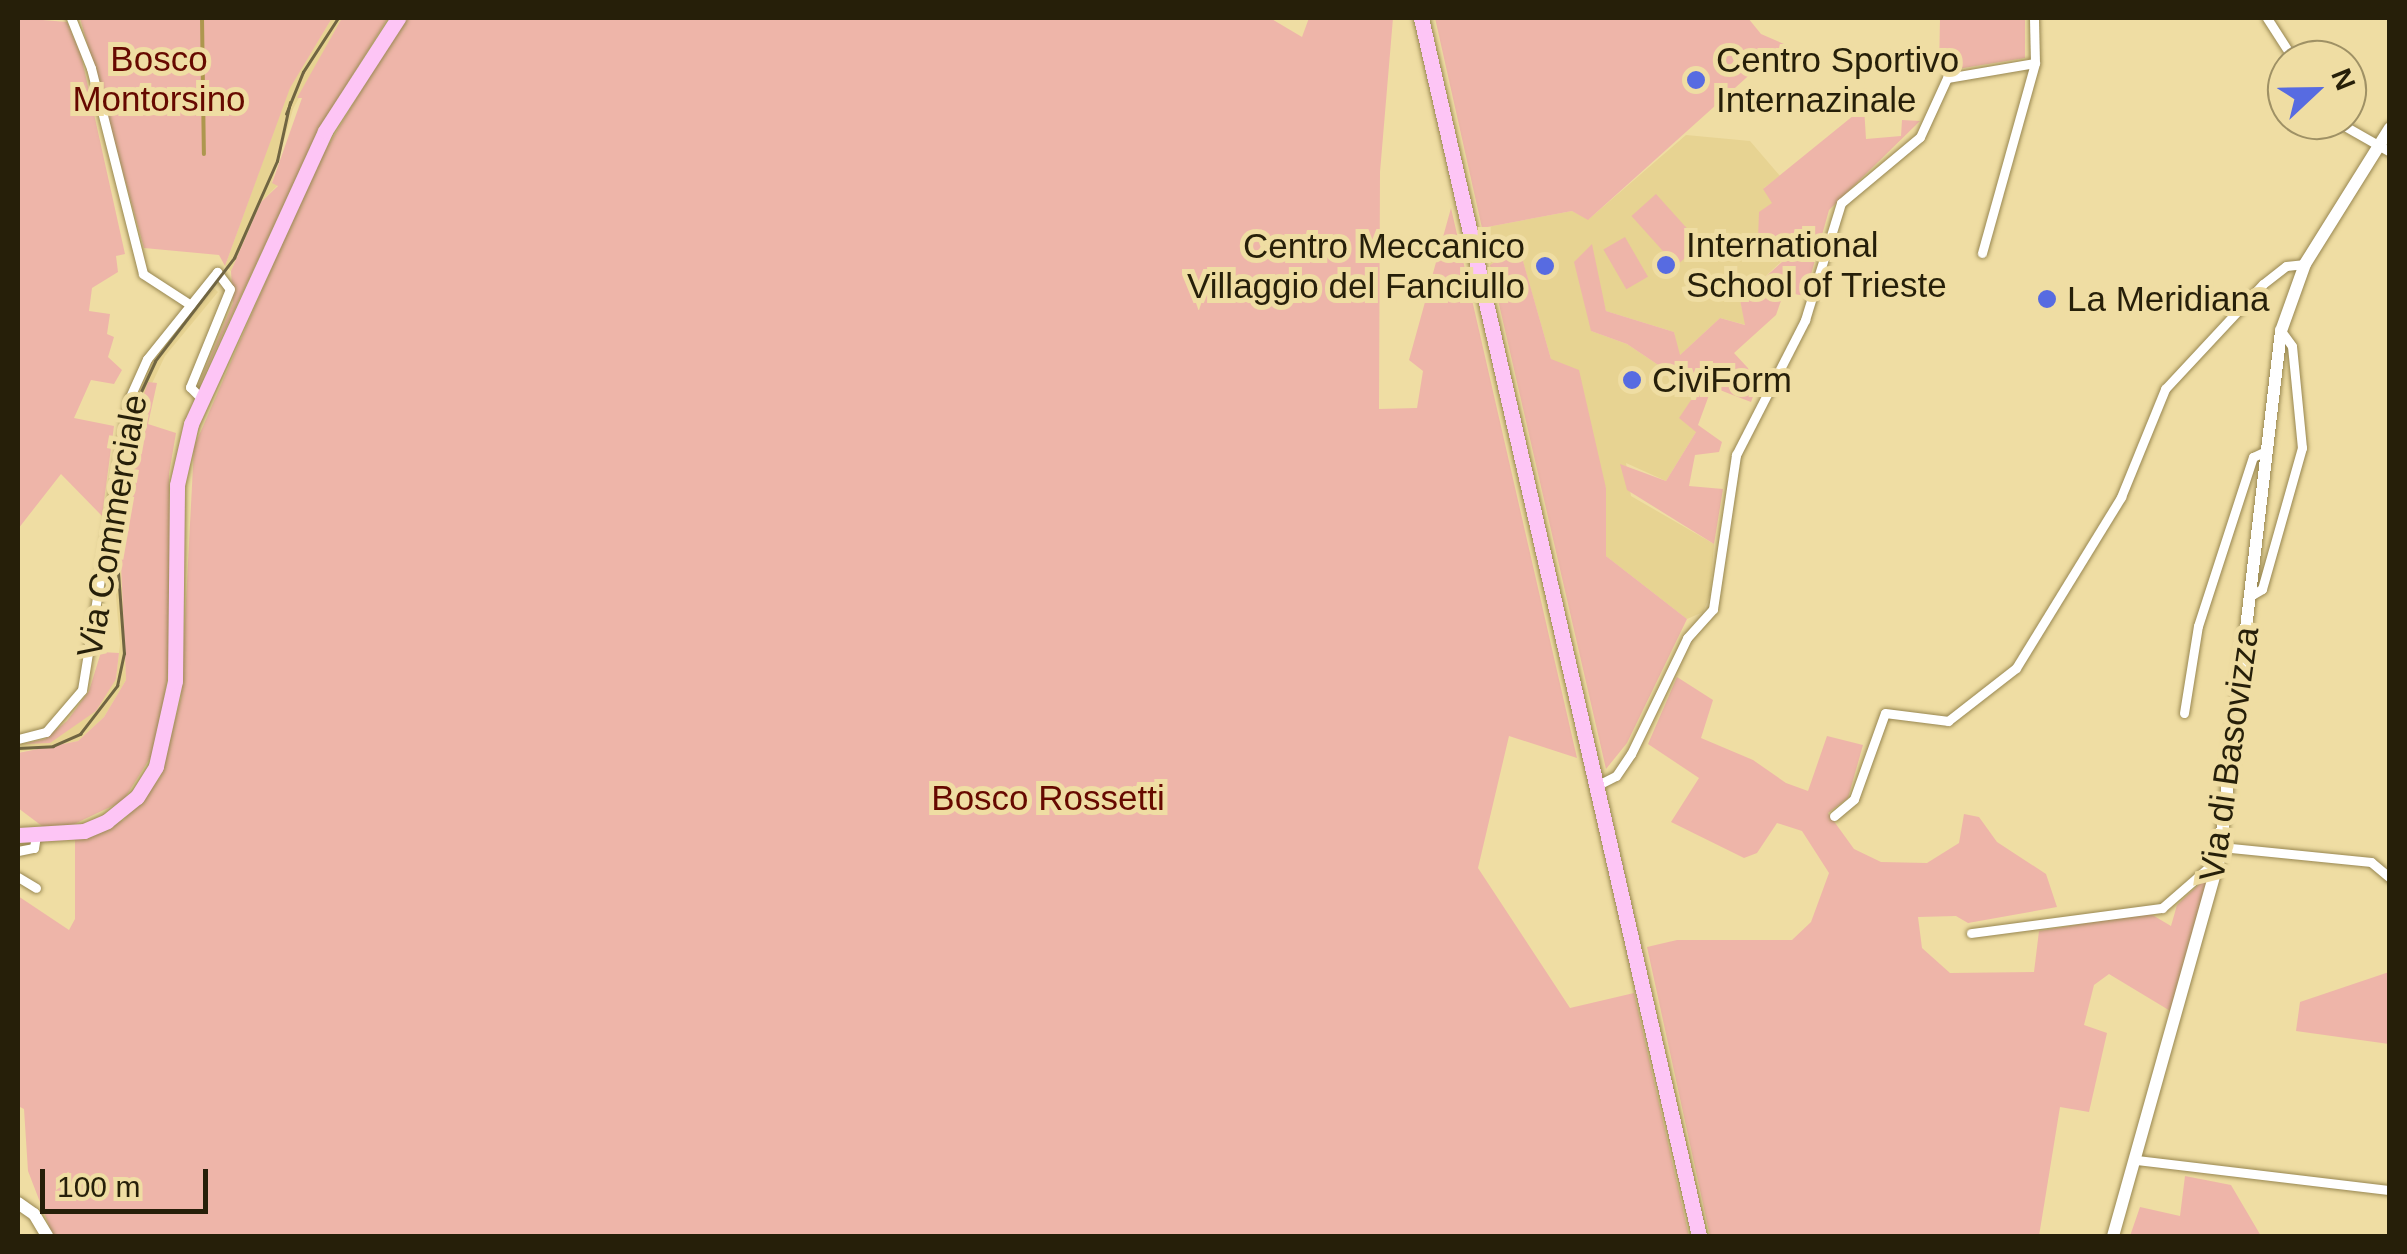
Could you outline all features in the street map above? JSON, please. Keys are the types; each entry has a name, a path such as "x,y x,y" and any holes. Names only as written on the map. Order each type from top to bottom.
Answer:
{"main road":[{"path":"18,835 84,831 107,821 137,797 161,754 178,653 178,484 202,399 325,131 398,18"},
{"path":"1421,18 1698,1236"},
{"name":"Via di Basovizza","path":"2113,1236 2220,853 2281,331 2305,264 2383,150 2390,128"},
{"path":"18,1208 47,1236"}],"street":[{"path":"71,18 143,274 191,306"},
{"path":"1982,253 2035,63 2034,18"},
{"path":"2267,18 2281,40"},
{"path":"1596,786 1624,765 1687,638 1713,609 1736,455 1805,320 1842,203 1920,136 1948,78 2035,63"},
{"path":"1834,816 1854,799 1885,713 1948,720 2016,668 2122,497 2165,389 2263,284 2286,266 2305,264"},
{"name":"Via Commerciale","path":"18,739 46,732 82,690 129,399 148,359 217,272 229,282 228,304 190,386 202,399"},
{"path":"2250,596 2262,589 2302,448 2292,346 2281,331"},
{"path":"2184,714 2198,626 2254,457 2266,450"},
{"path":"18,851 34,848 36,835"},
{"path":"1971,933 2162,908 2220,853 2370,862 2390,878"},
{"path":"18,877 36,888"},
{"path":"2136,1160 2390,1190"}],"shaded area":[{"path":"332,18 342,18 293,109 272,182 278,185 261,202 231,271 225,266 289,88"},
{"name":"CiviForm","path":"1686,135 1750,141 1780,176 1764,188 1773,203 1758,239 1746,239 1782,261 1740,300 1746,325 1720,318 1679,356 1674,332 1606,311 1601,293 1591,331 1627,344 1697,391 1696,432 1666,481 1626,463 1631,496 1714,544 1710,595 1703,612 1687,619 1606,556 1606,488 1551,359 1519,248 1490,265 1482,228 1572,211 1589,219"},
{"path":"211,285 218,292 165,356 137,415 121,565 126,680 104,717 78,741 18,752 18,743 50,743 116,679 120,644 113,561 129,417 151,360"}],"green space":[{"path":"18,18 67,22 81,55 125,254 116,256 118,272 92,288 89,311 110,314 107,334 114,337 108,357 122,370 114,384 91,380 74,418 114,426 102,516 61,474 18,529"},
{"name":"Bosco Montorsino","path":"80,18 332,18 290,88 225,266 219,255 144,248"},
{"path":"342,18 388,18 321,126 197,389 233,303 231,271 261,202 278,186 272,183 302,98 297,98"},
{"name":"Bosco Rossetti","path":"405,18 1270,18 1302,37 1309,18 1393,18 1380,172 1379,409 1417,408 1423,371 1409,360 1451,208 1577,758 1509,736 1478,868 1570,1008 1634,993 1689,1236 53,1236 28,1171 24,1109 18,1106 18,896 69,930 75,919 75,839 124,820 160,778 181,698 194,447 317,164"},
{"path":"1435,18 1748,18 1761,34 1784,44 1588,220 1572,211 1482,228"},
{"path":"1940,18 2025,18 2025,58 1939,72"},
{"path":"1864,107 1866,139 1901,136 1902,120 1920,121 1829,210 1805,296 1784,292 1776,315 1734,353 1759,380 1751,402 1712,387 1698,425 1722,442 1719,452 1695,455 1689,486 1723,489 1714,544 1627,490 1620,464 1666,481 1696,432 1679,418 1697,391 1627,344 1591,331 1574,262 1592,244 1606,311 1674,332 1680,355 1720,318 1745,325 1740,300 1782,262 1747,249 1745,239 1758,239 1759,212 1772,203 1763,189"},
{"path":"1656,194 1701,244 1676,266 1631,216"},
{"path":"1625,237 1648,277 1626,289 1603,250"},
{"path":"1519,247 1551,359 1579,370 1606,488 1606,556 1687,619 1627,743 1606,769 1490,265"},
{"path":"148,382 157,383 148,424 176,433 169,474 170,659 157,747 123,801 70,826 42,826 18,808 18,753 78,741 104,717 126,680 121,565 137,415"},
{"path":"101,652 119,653 116,679 96,711 50,743 24,744 45,739 67,721 89,691"},
{"path":"1677,677 1713,700 1701,738 1753,760 1786,783 1808,791 1827,736 1863,745 1848,798 1828,813 1854,849 1881,862 1927,863 1959,843 1964,814 1979,817 1997,842 2046,874 2057,907 1968,923 1956,916 1918,917 1922,948 1950,973 2034,972 2039,931 2149,913 2171,926 2177,905 2208,876 2172,1012 2109,974 2094,985 2084,1025 2107,1033 2089,1112 2060,1107 2039,1236 1710,1236 1647,947 1677,940 1792,940 1811,922 1829,873 1802,831 1777,823 1757,853 1744,858 1671,822 1699,778 1648,744"},
{"path":"2389,972 2389,1044 2296,1031 2300,1002"},
{"path":"2185,1176 2231,1185 2261,1236 2130,1236 2140,1207 2180,1216"}],"waterway":[{"path":"202,18 204,154"}],"tram line":[{"path":"286,114 303,72 338,18"},
{"path":"18,748 53,746 80,734 117,686 124,654 117,558 139,396 155,361 234,258 277,161 290,102"}],"place":[{"name":"Centro Sportivo Internazinale","path":"1696,80"},
{"name":"International School of Trieste","path":"1666,265"},
{"name":"Centro Meccanico Villaggio del Fanciullo","path":"1545,266"},
{"name":"La Meridiana","path":"2047,299"},
{"name":"CiviForm","path":"1632,380"}]}
